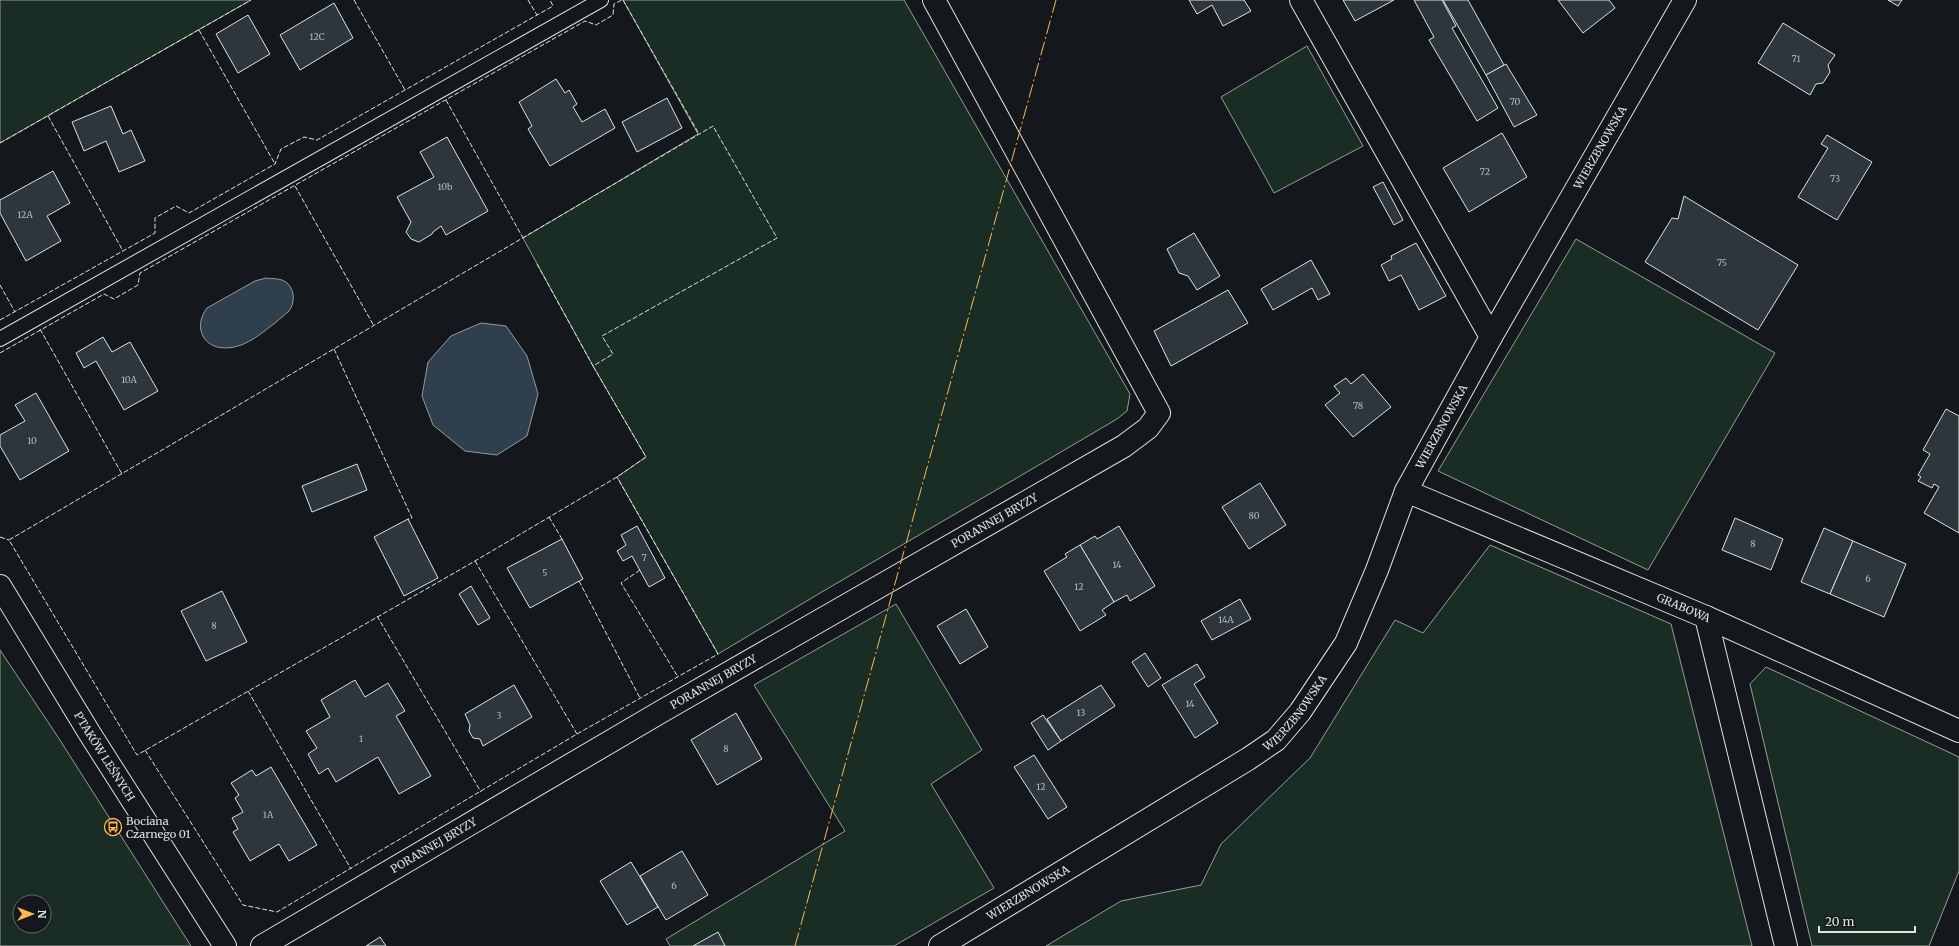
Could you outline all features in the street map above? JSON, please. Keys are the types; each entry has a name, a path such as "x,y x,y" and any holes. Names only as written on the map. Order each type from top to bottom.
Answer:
{"street":[{"name":"PORANNEJ BRYZY","path":"262,946 664,710 1124,446 1148,428 1159,413 934,0"},
{"path":"1301,0 1491,337"},
{"name":"WIERZBNOWSKA","path":"940,946 1248,760 1276,740 1300,712 1346,643 1377,570 1406,491 1491,337 1685,0"},
{"name":"GRABOWA","path":"1406,491 1706,617 1959,731"},
{"name":"PTAKÓW LEŚNYCH","path":"0,586 90,734 225,946"},
{"path":"1706,617 1786,946"}],"lane":[{"path":"0,339 601,0"}],"green space":[{"path":"0,0 251,0 0,143"},
{"path":"623,0 904,0 1130,394 1127,411 1117,419 718,654 617,477 646,457 593,366 523,238 698,134"},
{"path":"1307,46 1363,146 1274,193 1221,97"},
{"path":"1576,239 1775,353 1648,570 1438,471"},
{"path":"1490,545 1671,624 1752,946 1046,946 1121,901 1201,885 1221,844 1310,758 1395,620 1423,633"},
{"path":"896,604 982,750 931,784 994,888 894,946 670,946 666,939 845,831 754,685"},
{"path":"0,650 56,734 191,946 0,946"},
{"path":"1766,667 1959,757 1959,871 1929,946 1812,946 1750,684"}],"water":[{"path":"266,278 283,280 290,286 293,293 293,300 289,311 255,338 241,345 225,348 217,347 207,342 201,333 200,325 203,314 207,308 255,281"},
{"path":"481,323 506,326 527,356 538,394 527,436 497,455 465,451 433,425 422,396 428,362 451,336"}],"building":[{"path":"1189,0 1244,0 1251,11 1223,26 1212,5 1197,14"},
{"path":"1343,0 1394,0 1355,21"},
{"path":"1414,0 1442,0 1456,26 1452,28 1498,108 1477,121 1429,40 1434,37"},
{"path":"1443,0 1468,0 1504,65 1486,75"},
{"path":"1558,0 1609,0 1615,8 1583,33"},
{"path":"1888,0 1902,0 1898,6"},
{"path":"334,3 353,38 300,70 280,35"},
{"path":"248,15 270,54 238,73 216,34"},
{"path":"1783,23 1835,55 1828,65 1830,72 1823,83 1816,84 1810,95 1758,63"},
{"path":"1506,64 1537,115 1514,127 1486,75"},
{"path":"556,79 565,93 569,90 577,104 573,107 582,122 605,109 615,128 550,166 528,129 532,126 519,102"},
{"path":"667,98 682,128 637,152 622,122"},
{"path":"111,106 123,134 131,130 145,161 119,172 106,141 84,151 72,122"},
{"path":"1502,133 1527,177 1469,212 1443,168"},
{"path":"1827,135 1872,162 1837,220 1798,197 1828,148 1821,144"},
{"path":"447,137 488,211 446,235 441,226 419,242 411,239 406,232 411,222 397,197 434,177 420,152"},
{"path":"53,171 70,203 47,216 61,241 26,261 0,213 0,200"},
{"path":"1383,182 1403,220 1394,225 1373,187"},
{"path":"1684,196 1798,265 1758,330 1645,262 1672,218 1678,219"},
{"path":"1194,233 1220,276 1197,290 1188,276 1179,273 1167,249"},
{"path":"1416,243 1446,296 1419,310 1401,275 1389,281 1381,265 1392,259 1391,256"},
{"path":"1311,260 1330,294 1318,300 1312,288 1273,310 1261,289"},
{"path":"1228,290 1248,323 1171,366 1154,331"},
{"path":"103,337 112,352 130,342 158,391 124,410 96,361 84,368 76,353"},
{"path":"1363,374 1391,407 1353,437 1325,405 1340,393 1334,386 1346,378 1351,384"},
{"path":"36,393 69,451 20,480 0,446 0,435 25,421 15,405"},
{"path":"1946,409 1959,416 1959,533 1924,513 1939,487 1934,484 1932,488 1918,481 1921,477 1918,475 1930,454 1923,450"},
{"path":"357,464 367,490 312,512 302,486"},
{"path":"1260,483 1286,525 1249,549 1222,507"},
{"path":"1735,518 1783,539 1771,570 1722,550"},
{"path":"408,519 438,578 404,596 374,537"},
{"path":"637,526 665,578 649,587 632,556 623,561 617,551 626,545 621,535"},
{"path":"1119,526 1155,586 1130,601 1127,595 1114,602 1080,545 1095,536 1097,539"},
{"path":"1824,528 1853,541 1830,594 1801,582"},
{"path":"562,539 583,579 530,608 507,568"},
{"path":"1853,541 1906,564 1884,617 1830,594"},
{"path":"1080,545 1114,602 1102,610 1106,615 1080,631 1044,571 1067,557 1065,554"},
{"path":"471,586 490,618 478,625 459,594"},
{"path":"222,591 247,642 206,661 181,611"},
{"path":"1240,599 1251,619 1212,640 1201,621"},
{"path":"966,609 988,647 960,664 937,626"},
{"path":"1145,653 1161,678 1148,687 1132,662"},
{"path":"1197,664 1205,677 1194,684 1218,723 1195,738 1162,685"},
{"path":"355,680 365,697 388,683 405,711 396,716 431,776 399,794 378,757 336,782 328,768 319,774 308,754 317,748 306,731 330,717 321,700"},
{"path":"514,685 532,717 483,746 480,739 473,738 469,731 470,725 465,714"},
{"path":"1101,685 1115,706 1061,741 1047,719"},
{"path":"736,713 762,759 717,785 691,740"},
{"path":"1043,715 1061,741 1048,750 1031,723"},
{"path":"1034,755 1067,807 1048,819 1014,767"},
{"path":"271,767 317,845 289,861 279,844 250,861 233,832 238,829 232,818 243,812 235,798 239,795 231,783 252,770 256,776"},
{"path":"682,851 708,895 666,920 640,876"},
{"path":"631,862 658,907 627,925 600,881"},
{"path":"718,932 725,946 693,946"},
{"path":"380,937 386,946 366,946"}],"fence":[{"path":"0,143 251,0"},
{"path":"354,0 405,90"},
{"path":"528,0 537,15"},
{"path":"0,320 155,233 155,218 176,206 189,213 275,164 281,149 304,137 317,140 553,6 550,0"},
{"path":"0,353 104,294 114,299 138,285 140,273 585,21 596,25 613,15 614,4 622,0"},
{"path":"623,0 699,134"},
{"path":"199,30 275,164"},
{"path":"446,100 523,238"},
{"path":"48,116 123,251"},
{"path":"537,264 593,366 613,354 602,336 777,238 713,126 9,540 137,755 475,561 617,477 646,457 593,366"},
{"path":"295,186 374,326"},
{"path":"0,285 15,312"},
{"path":"40,329 122,474"},
{"path":"334,349 412,518 408,519"},
{"path":"145,750 243,905 277,912 577,734 718,654 617,477"},
{"path":"549,517 562,539"},
{"path":"0,537 9,540"},
{"path":"475,561 577,734"},
{"path":"640,570 621,583 678,677"},
{"path":"579,581 640,698"},
{"path":"377,616 481,792"},
{"path":"248,691 351,869"}],"power":[{"path":"795,946 1056,0"}],"place":[{"name":"Bociana Czarnego 01","path":"113,827"}]}
